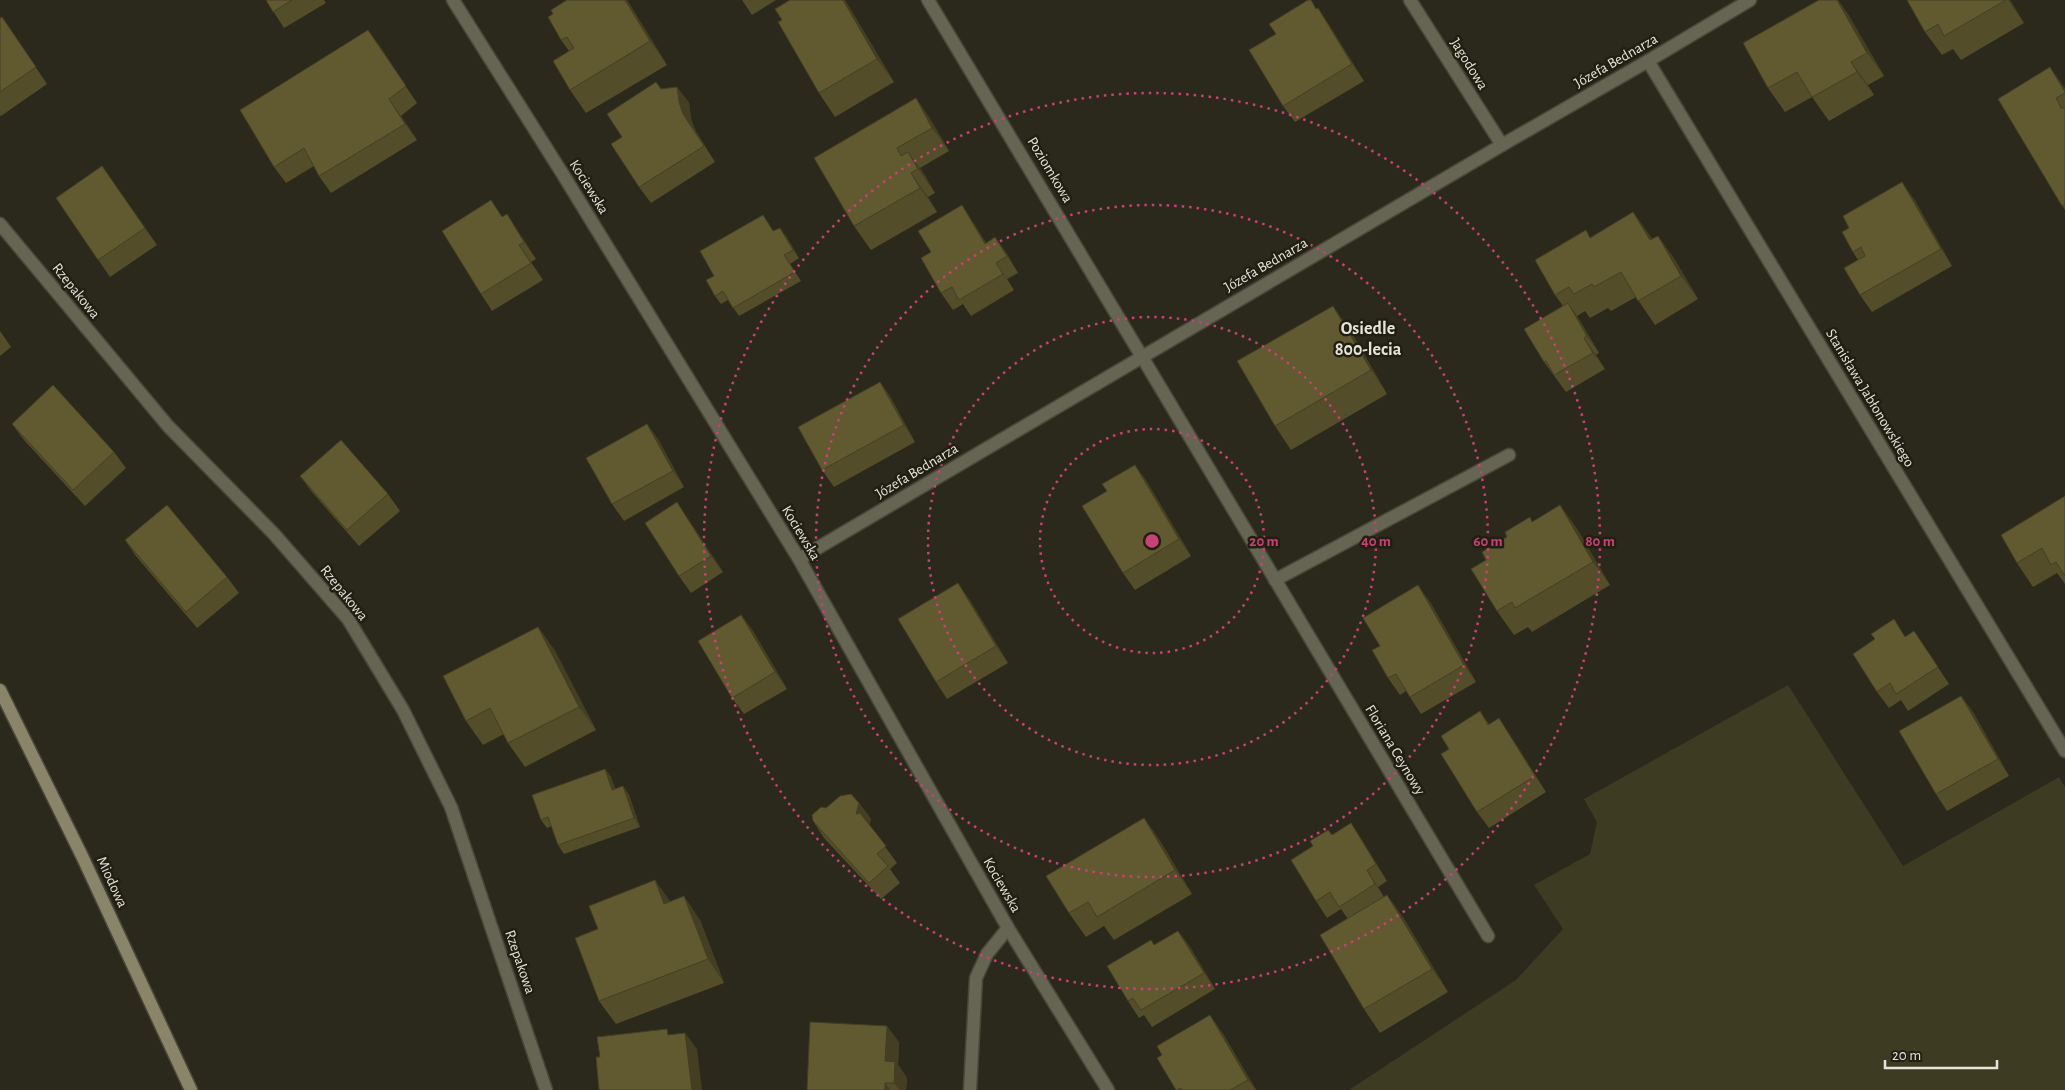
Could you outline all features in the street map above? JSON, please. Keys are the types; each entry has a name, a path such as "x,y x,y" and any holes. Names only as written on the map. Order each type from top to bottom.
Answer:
{"main road":[{"name":"Miodowa","path":"0,690 82,856 191,1090"}],"street":[{"name":"Kociewska","path":"453,0 567,181 799,559 1008,928 1108,1090"},
{"name":"Poziomkowa","path":"928,0 1143,356"},
{"name":"Jagodowa","path":"1410,0 1502,145"},
{"name":"Józefa Bednarza","path":"799,559 1502,145 1648,62 1750,0"},
{"name":"Stanisława Jabłonowskiego","path":"1648,62 2065,750"},
{"name":"Rzepakowa","path":"0,224 168,426 274,534 348,619 403,710 451,807 546,1090"},
{"name":"Floriana Ceynowy","path":"1143,356 1488,936"},
{"path":"1275,580 1509,456"},
{"path":"970,1090 976,978 987,954 1008,928"}],"shaded area":[{"path":"1788,685 1903,866 2059,777 2065,787 2065,1090 1349,1090 1516,980 1563,929 1534,885 1590,854 1597,822 1584,799"}],"building":[{"path":"266,0 292,0 273,12"},
{"path":"567,0 625,0 650,41 570,90 553,61 574,48 567,37 561,40 548,17 553,14 551,10"},
{"path":"790,0 843,0 877,59 819,93 778,22 782,20 775,9"},
{"path":"1311,0 1316,9 1318,8 1352,64 1283,106 1249,50 1276,34 1269,24"},
{"path":"1819,0 1837,0 1867,53 1851,62 1857,72 1812,97 1797,72 1768,88 1743,43"},
{"path":"1907,0 2006,0 1944,36 1938,24 1925,32"},
{"path":"2,17 36,67 0,92 0,18"},
{"path":"368,30 406,86 389,99 405,124 319,176 304,148 274,167 240,110"},
{"path":"2050,67 2065,92 2056,98 2061,108 2065,108 2065,204 2062,206 1998,99"},
{"path":"656,82 661,89 677,87 683,114 704,146 639,187 611,144 622,137 607,114"},
{"path":"916,98 932,128 897,148 901,156 908,152 918,169 911,173 920,188 854,226 814,158"},
{"path":"102,166 145,228 98,260 56,198"},
{"path":"1902,182 1941,249 1860,295 1844,268 1865,256 1861,247 1853,252 1842,232 1849,228 1843,216"},
{"path":"491,200 502,217 507,214 524,242 519,245 531,263 481,294 442,231"},
{"path":"962,205 985,244 995,237 1007,256 996,263 1003,274 959,300 952,287 941,293 921,258 931,252 918,231"},
{"path":"1633,212 1650,240 1658,236 1681,276 1638,301 1621,272 1594,287 1592,284 1574,294 1569,287 1555,295 1535,260 1586,230 1590,238"},
{"path":"763,215 773,231 780,228 793,250 784,255 795,272 733,308 723,291 715,296 706,280 714,276 700,251"},
{"path":"1568,303 1587,336 1584,338 1593,353 1554,375 1524,329"},
{"path":"1333,306 1371,370 1275,426 1237,361"},
{"path":"880,382 904,425 822,470 798,427"},
{"path":"53,385 114,452 73,490 12,424"},
{"path":"647,424 673,471 612,504 586,458"},
{"path":"341,440 388,494 347,530 300,476"},
{"path":"1135,465 1179,539 1123,573 1082,506 1107,491 1102,484"},
{"path":"2065,496 2065,576 2056,562 2051,565 2042,548 2017,563 2001,535"},
{"path":"677,502 711,556 679,576 645,523"},
{"path":"167,505 227,577 186,612 125,540"},
{"path":"1560,505 1593,562 1515,608 1512,602 1497,611 1471,569 1486,560 1482,552 1507,537 1505,532 1530,517 1532,522"},
{"path":"958,583 996,646 936,682 898,619"},
{"path":"1418,585 1464,665 1410,697 1396,674 1388,678 1372,650 1380,646 1363,618"},
{"path":"741,615 775,672 732,698 698,641"},
{"path":"1894,619 1905,637 1914,631 1938,667 1896,694 1890,683 1877,692 1853,654 1875,639 1871,634"},
{"path":"538,627 579,707 508,743 490,708 466,721 443,676"},
{"path":"1961,696 1998,759 1936,794 1899,731"},
{"path":"1480,711 1488,725 1499,718 1535,776 1477,812 1441,754 1449,749 1441,736"},
{"path":"605,769 612,790 623,786 634,818 558,845 548,817 541,820 532,795"},
{"path":"851,794 859,803 856,814 860,813 886,846 877,854 888,866 869,883 813,821 812,815 821,807 826,808 840,796"},
{"path":"1144,818 1175,870 1097,917 1088,902 1069,913 1046,876"},
{"path":"1351,823 1376,864 1367,870 1375,884 1339,907 1330,892 1316,901 1291,860 1313,846 1310,841 1328,830 1332,835"},
{"path":"655,880 664,904 684,896 708,959 599,1001 575,938 598,929 589,906"},
{"path":"1387,895 1432,969 1364,1009 1320,935"},
{"path":"1178,931 1204,973 1141,1010 1133,998 1128,1001 1107,966 1151,940 1154,945"},
{"path":"1210,1015 1248,1080 1230,1090 1182,1090 1181,1088 1176,1090 1157,1058 1162,1055 1157,1046"},
{"path":"810,1022 887,1026 885,1061 895,1062 894,1083 885,1083 885,1090 807,1090"},
{"path":"667,1029 668,1035 685,1033 692,1090 599,1090 596,1057 600,1057 597,1037"}],"district":[{"name":"Osiedle 800-lecia","path":"1368,339"}]}
